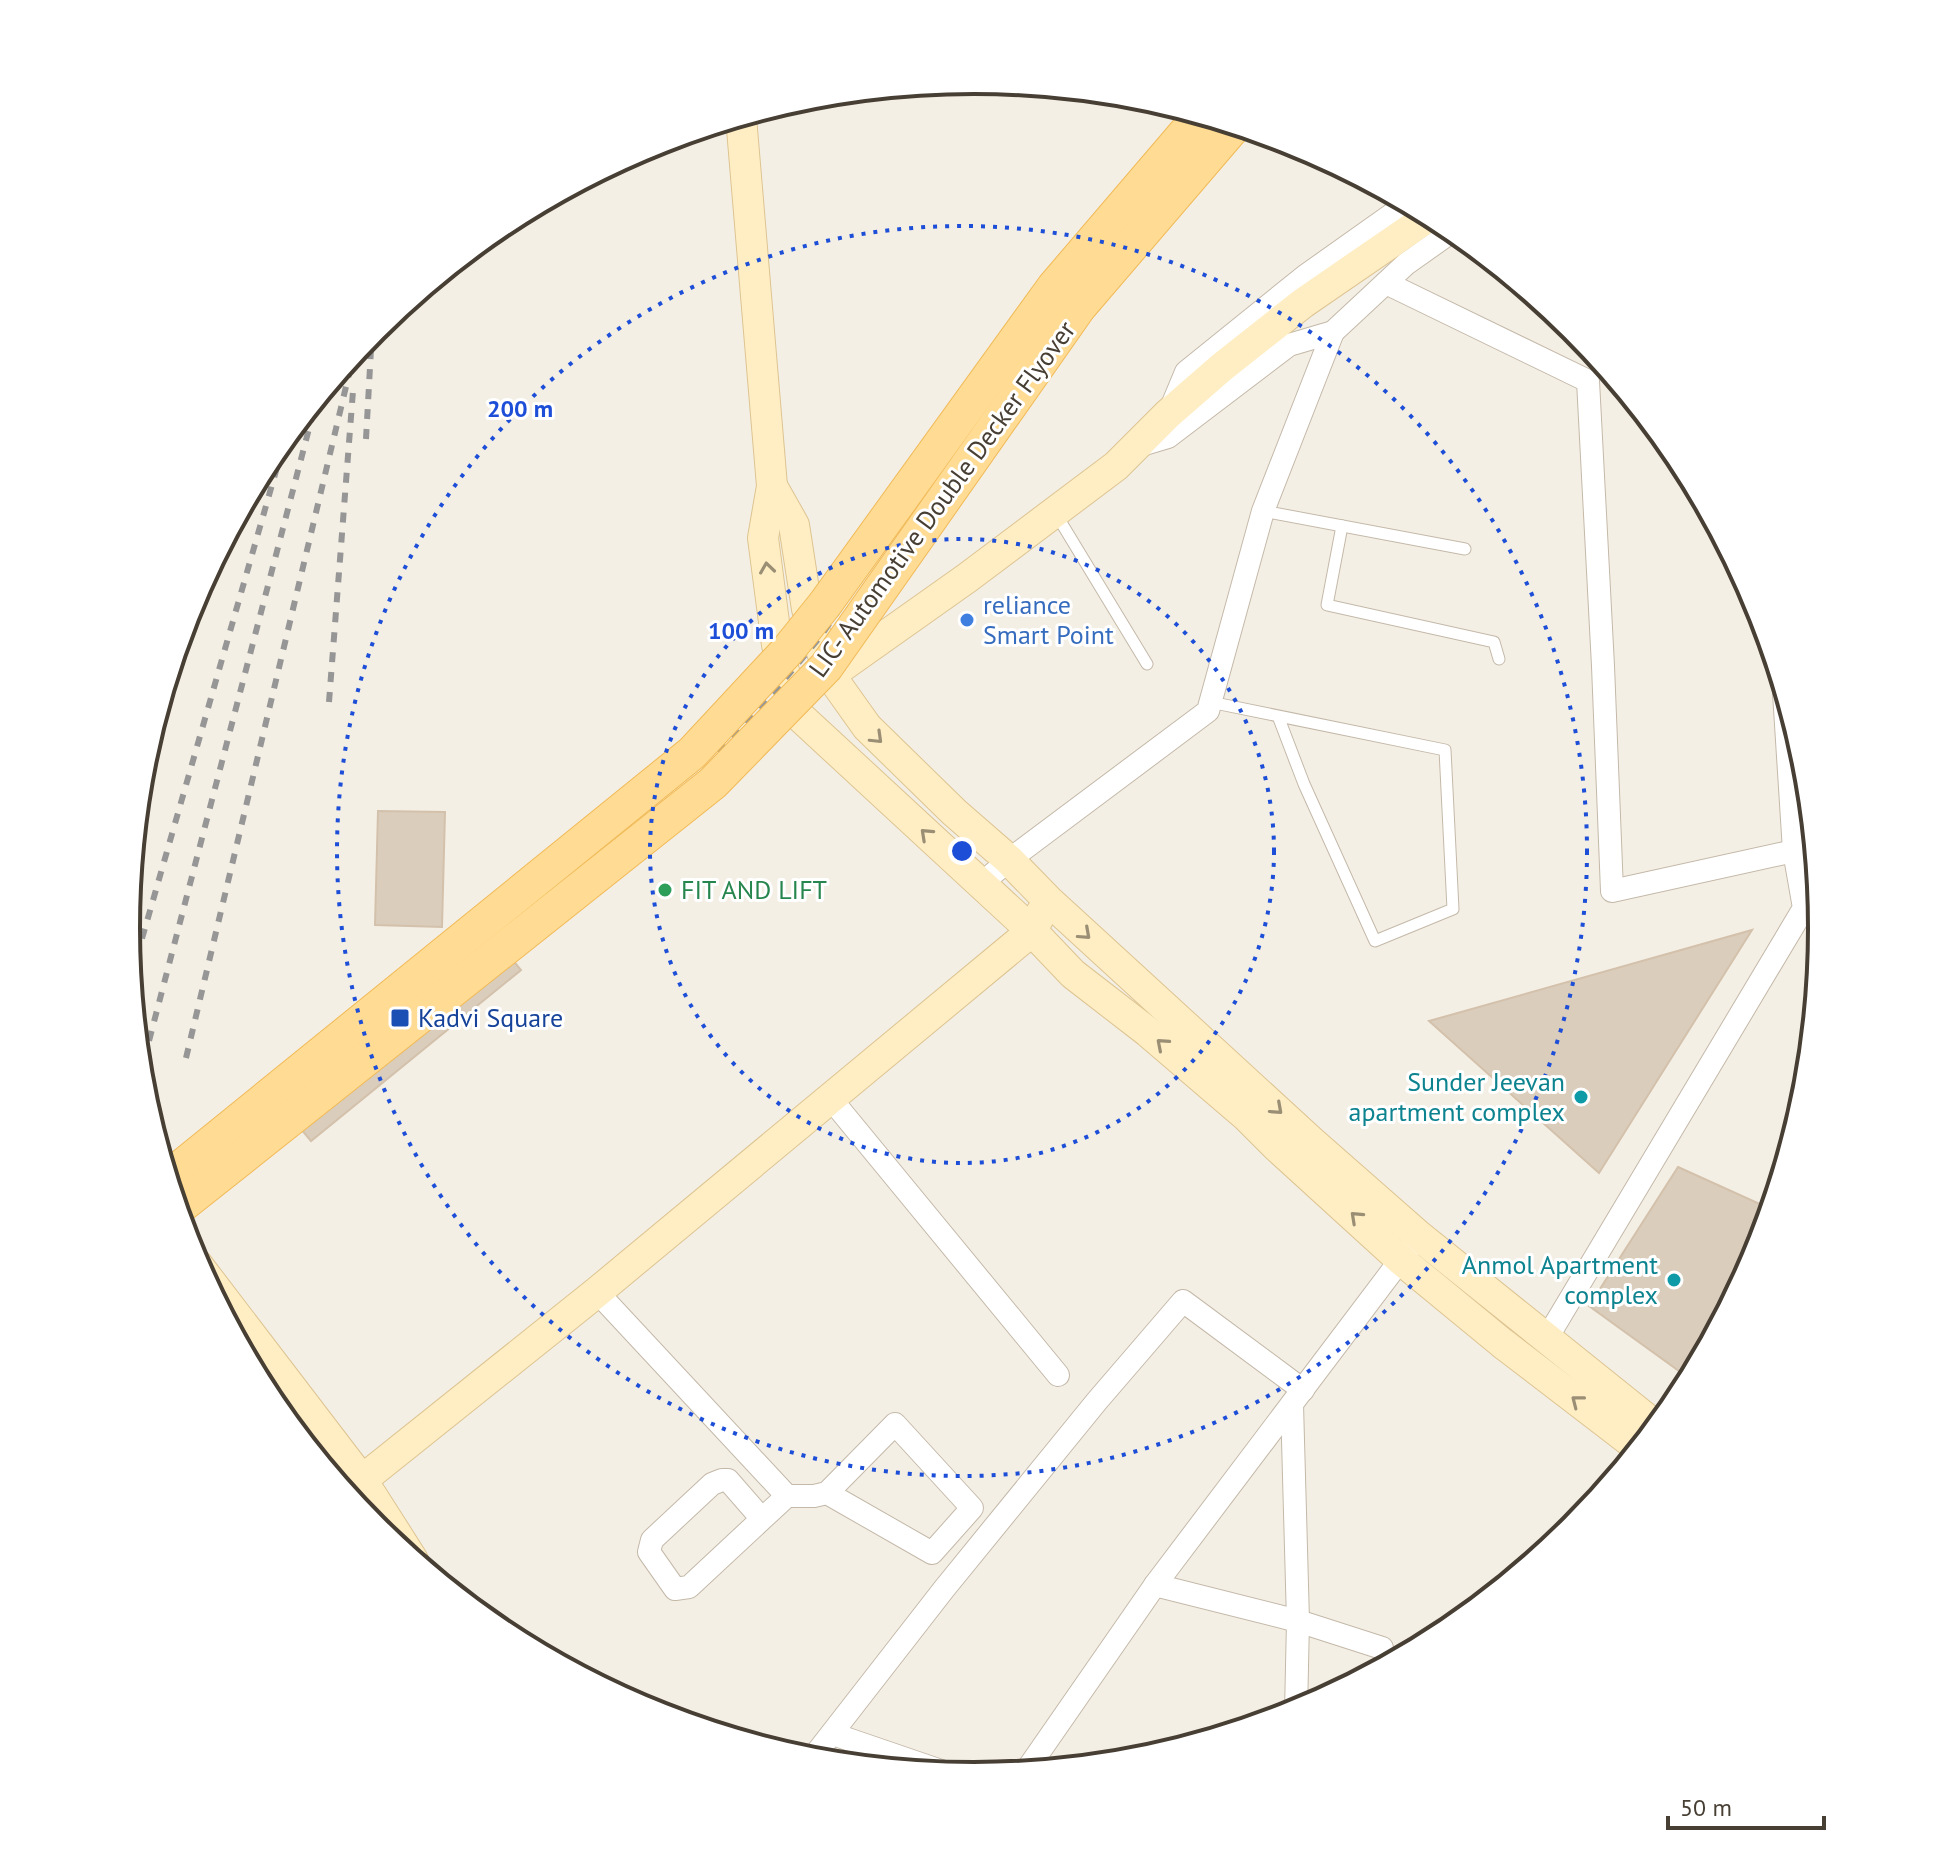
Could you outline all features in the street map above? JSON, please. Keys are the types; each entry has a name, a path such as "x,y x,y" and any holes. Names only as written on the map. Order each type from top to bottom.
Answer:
{"main road":[{"path":"172,1158 684,746 807,609 1044,281 1177,119"},
{"name":"LIC- Automotive Double Decker Flyover","path":"176,1171 692,753 788,650 825,604 1054,287 1194,123"},
{"path":"742,127 772,486 763,538 777,645 795,712 1032,931 1073,974 1148,1032 1245,1115 1276,1146 1410,1248 1547,1338 1647,1419"},
{"name":"LIC- Automotive Double Decker Flyover","path":"186,1202 724,772 826,667 1079,307 1228,134"},
{"path":"190,1213 719,793 830,675 1087,315 1238,137"},
{"path":"830,675 1116,466 1168,414 1222,367 1303,303 1419,223"},
{"path":"772,486 794,525 807,609 830,675 867,727 1048,900 1312,1142 1502,1343 1631,1442"},
{"path":"355,1486 597,1292 1032,931 1048,900"},
{"path":"305,1425 342,1472"}],"street":[{"path":"1168,414 1186,372 1305,276 1398,210"},
{"path":"981,884 1208,711 1263,511 1333,332 1406,264 1442,238"},
{"path":"1386,283 1588,381 1612,891 1794,851"},
{"path":"1134,448 1168,437 1289,345 1333,332"},
{"path":"1547,1338 1804,908 1794,851 1787,744"},
{"path":"831,1099 1058,1375"},
{"path":"1034,1760 1155,1585 1410,1248"},
{"path":"597,1292 787,1496"},
{"path":"821,1748 944,1589 1183,1301 1298,1397"},
{"path":"1296,1697 1298,1397"},
{"path":"762,1519 728,1480 722,1480 712,1484 652,1540 649,1552 675,1589 689,1587 787,1496 827,1493 895,1424 972,1508 932,1553 827,1493"},
{"path":"1155,1585 1298,1621 1382,1648"},
{"path":"833,1734 905,1759"}],"lane":[{"path":"1263,511 1465,549"},
{"path":"1055,512 1147,664"},
{"path":"1342,526 1327,605 1494,642 1499,659"},
{"path":"1210,702 1445,750 1453,909 1375,941 1304,784 1278,716"}],"building":[{"path":"378,811 445,812 442,927 375,925"},
{"path":"476,915 521,970 311,1141 265,1086"},
{"name":"Sunder Jeevan apartment complex","path":"1752,930 1599,1173 1429,1021"},
{"name":"Anmol Apartment complex","path":"1678,1167 1761,1205 1722,1297 1679,1371 1589,1306"}],"railway":[{"path":"180,1183 732,737 820,637 1016,354 1113,232 1207,127"},
{"path":"184,1196 741,746 830,644 1026,362 1123,240 1220,131"},
{"path":"366,439 371,352"},
{"path":"186,1058 348,376"},
{"path":"329,702 353,391"},
{"path":"148,1044 311,422"},
{"path":"141,944 275,475"}],"place":[{"name":"reliance Smart Point","path":"967,620"},
{"name":"FIT AND LIFT","path":"665,890"},
{"name":"Kadvi Square","path":"400,1018"},
{"name":"Sunder Jeevan apartment complex","path":"1581,1097"},
{"name":"Anmol Apartment complex","path":"1674,1280"}]}
